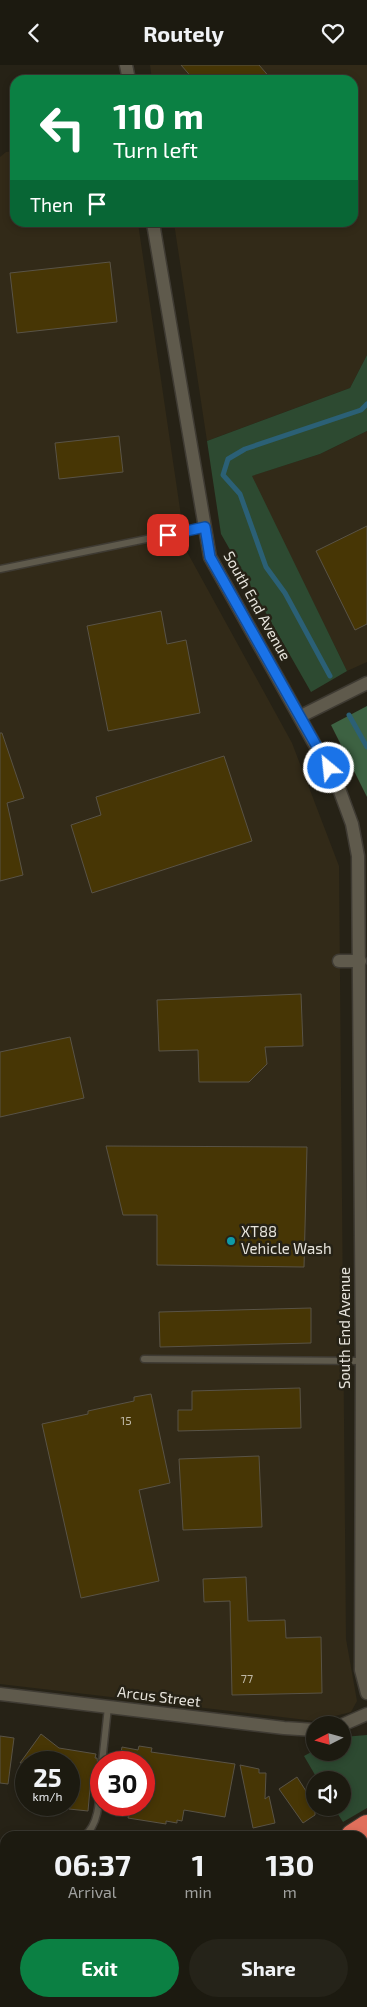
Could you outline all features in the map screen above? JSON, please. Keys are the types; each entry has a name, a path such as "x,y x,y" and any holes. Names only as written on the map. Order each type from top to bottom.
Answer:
{"street":[{"name":"South End Avenue","path":"154,227 210,557 301,716 338,786 352,824 358,856 362,1361 360,1670 367,1693"},
{"path":"301,716 367,683"},
{"path":"339,961 360,961"},
{"name":"Arcus Street","path":"0,1694 306,1729"},
{"path":"351,1721 367,1714"}],"lane":[{"path":"0,569 205,527"},
{"path":"144,1359 362,1361"},
{"path":"103,1751 108,1707"},
{"path":"89,1831 93,1827 96,1816"}],"shaded area":[{"path":"150,65 367,65 367,355 350,388 207,441 175,227 358,227 358,75 151,75"},
{"path":"6,152 10,152 10,227 139,227 186,550 292,743 339,866 346,1639 357,1701 351,1712 335,1716 306,1716 306,1720 0,1684 0,157"},
{"path":"367,431 367,662 347,671 251,476 320,454"}],"green space":[{"path":"367,355 367,431 320,454 252,476 347,671 311,692 221,534 207,441 350,388"},
{"path":"367,706 367,797 331,725"},
{"path":"367,1735 367,1808 343,1822 339,1816 351,1816 351,1771 313,1771 307,1761 351,1761 351,1736"}],"building":[{"path":"181,65 259,65 268,75 190,75"},
{"path":"110,262 117,322 17,333 10,273"},
{"path":"119,436 123,472 59,479 55,443"},
{"path":"367,526 367,624 355,630 316,551"},
{"path":"161,611 167,644 186,640 200,713 108,731 87,626"},
{"path":"0,733 2,733 24,798 7,803 23,875 0,881"},
{"path":"224,756 252,841 92,893 71,825 101,815 96,797"},
{"path":"301,994 303,1046 265,1047 267,1064 249,1082 199,1082 198,1050 159,1051 157,1000"},
{"path":"70,1037 84,1098 0,1117 0,1052"},
{"path":"106,1146 307,1147 304,1267 157,1265 157,1215 123,1215"},
{"path":"311,1308 311,1343 160,1347 159,1312"},
{"path":"300,1388 301,1428 178,1431 178,1410 192,1410 192,1391"},
{"path":"151,1394 170,1483 139,1490 159,1581 81,1598 42,1424 88,1414 88,1411 134,1401 134,1397"},
{"path":"259,1456 262,1527 183,1530 179,1459"},
{"path":"246,1577 248,1621 285,1620 286,1638 321,1637 322,1693 232,1695 230,1601 204,1602 203,1579"},
{"path":"41,1734 59,1748 78,1751 29,1751"},
{"path":"0,1736 14,1738 8,1784 0,1783"},
{"path":"139,1746 152,1748 151,1751 121,1751 122,1747 138,1750"},
{"path":"80,1751 90,1753 88,1811 80,1810"},
{"path":"155,1753 235,1764 225,1817 184,1810 182,1821 177,1820 177,1823 166,1821 166,1824 128,1818 128,1816 155,1816"},
{"path":"240,1765 259,1769 259,1773 266,1773 265,1799 269,1796 275,1823 253,1828"},
{"path":"297,1777 306,1791 306,1816 314,1816 303,1823 279,1789"}],"waterway":[{"path":"330,676 285,593 266,567 240,494 223,475 228,459 245,449 361,410 367,404"},
{"path":"349,715 367,747"}],"place":[{"name":"XT88 Vehicle Wash","path":"231,1241"}],"route":[{"path":"168,535 205,527 210,557 329,768"}]}
